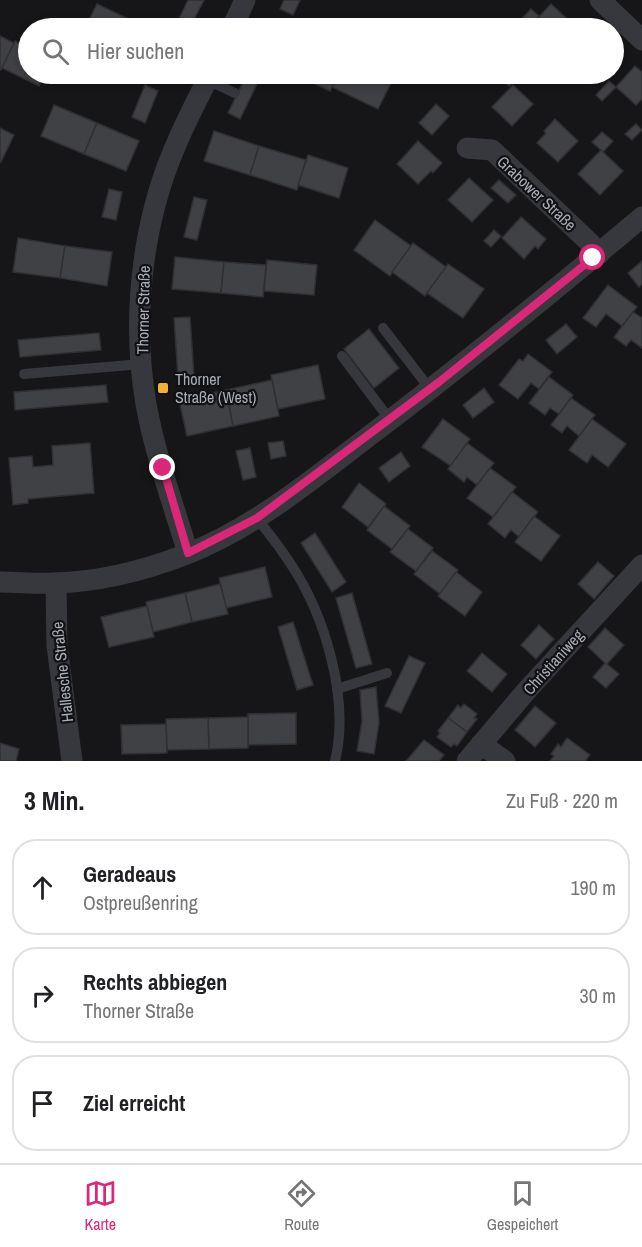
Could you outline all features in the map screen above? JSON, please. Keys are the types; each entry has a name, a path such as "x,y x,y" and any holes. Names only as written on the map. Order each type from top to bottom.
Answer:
{"street":[{"path":"236,18 245,0"},
{"path":"600,0 619,18"},
{"path":"624,23 642,40"},
{"name":"Thorner Straße","path":"188,553 149,416 142,364 141,289 145,250 159,190 173,152 204,84"},
{"name":"Grabower Straße","path":"467,148 492,150 589,242 598,254"},
{"path":"0,582 56,583 114,576 156,565 188,553 257,518 430,389 642,217"},
{"name":"Christianiweg","path":"467,761 528,689 642,565"},
{"name":"Hallesche Straße","path":"56,583 57,646 72,761"},
{"path":"482,744 505,761"}],"lane":[{"path":"221,84 235,93"},
{"path":"383,328 430,389"},
{"path":"342,356 390,420"},
{"path":"24,374 142,364"},
{"path":"257,518 291,563 313,604 327,644 337,689 339,724 334,761"},
{"path":"337,689 387,673"}],"building":[{"path":"188,0 204,0 195,18 179,18"},
{"path":"284,0 300,0 293,15 280,9"},
{"path":"97,4 126,18 90,18"},
{"path":"551,4 566,18 538,18"},
{"path":"531,9 539,16 537,18 522,18"},
{"path":"0,36 14,43 1,70 0,70"},
{"path":"15,41 18,42 18,76 2,68"},
{"path":"635,66 642,72 642,99 636,105 616,87 619,84 624,84 624,78"},
{"path":"242,84 257,84 240,119 228,113"},
{"path":"315,84 334,84 330,91"},
{"path":"334,84 390,84 378,109 332,87"},
{"path":"606,84 612,84 616,87 602,101 596,95"},
{"path":"145,85 158,91 145,123 132,117"},
{"path":"513,85 533,104 512,126 492,107"},
{"path":"436,104 449,116 432,135 419,123"},
{"path":"54,105 97,123 84,154 41,136"},
{"path":"555,119 578,141 558,162 537,143"},
{"path":"97,123 139,141 126,171 84,154"},
{"path":"636,124 642,130 632,140 625,134"},
{"path":"0,128 14,135 1,162 0,162"},
{"path":"214,131 259,146 250,175 204,161"},
{"path":"602,132 613,141 603,152 592,142"},
{"path":"418,141 442,163 418,184 397,164"},
{"path":"259,146 306,160 297,190 250,175"},
{"path":"601,150 623,171 600,195 578,174"},
{"path":"308,155 348,168 339,198 298,185"},
{"path":"469,178 493,200 472,222 448,200"},
{"path":"499,180 516,195 508,203 491,188"},
{"path":"109,189 122,192 116,220 102,217"},
{"path":"194,197 207,200 197,240 184,237"},
{"path":"521,217 546,239 538,249 535,246 524,259 502,238"},
{"path":"375,220 411,246 390,276 354,250"},
{"path":"494,230 501,236 491,247 484,241"},
{"path":"18,238 65,246 60,278 13,272"},
{"path":"413,243 446,267 425,296 392,272"},
{"path":"65,246 112,252 107,286 60,278"},
{"path":"175,257 224,262 221,293 172,289"},
{"path":"267,260 317,265 314,295 264,291"},
{"path":"642,261 642,284 639,287 628,273"},
{"path":"224,262 266,265 263,297 221,293"},
{"path":"448,264 484,289 463,318 427,293"},
{"path":"608,285 637,307 622,326 606,314 596,327 583,318"},
{"path":"633,312 642,318 642,348 631,340 626,346 614,337"},
{"path":"190,317 194,376 178,377 174,318"},
{"path":"566,324 577,337 557,354 546,340"},
{"path":"369,329 399,368 374,388 344,349"},
{"path":"99,333 101,350 20,357 18,340"},
{"path":"528,354 552,372 539,389 531,383 518,399 499,385 519,359 523,361"},
{"path":"318,365 325,399 278,409 271,375"},
{"path":"549,377 573,395 559,414 550,408 545,415 529,403"},
{"path":"272,380 279,416 233,426 226,390"},
{"path":"106,385 108,402 15,410 14,392"},
{"path":"484,388 494,402 473,418 463,405"},
{"path":"226,390 233,426 187,436 179,400"},
{"path":"571,398 595,415 579,436 567,426 562,433 551,425"},
{"path":"443,419 470,439 451,466 422,447"},
{"path":"592,419 626,444 608,467 592,455 587,463 569,450"},
{"path":"283,441 286,456 271,459 268,443"},
{"path":"90,443 94,493 28,499 28,503 13,505 9,458 32,456 33,467 53,465 52,446"},
{"path":"467,443 494,463 477,485 467,477 464,482 448,469"},
{"path":"250,448 256,477 243,480 236,451"},
{"path":"401,452 410,466 389,482 379,468"},
{"path":"490,468 516,487 493,517 467,498"},
{"path":"359,483 386,504 368,527 342,507"},
{"path":"512,492 538,512 519,537 511,530 505,538 488,524"},
{"path":"384,506 410,526 392,549 367,530"},
{"path":"534,516 560,536 541,561 515,542"},
{"path":"408,529 433,548 416,571 390,552"},
{"path":"315,533 346,582 332,592 301,543"},
{"path":"432,551 458,570 440,594 414,574"},
{"path":"598,562 614,576 594,599 578,584"},
{"path":"265,567 272,597 226,608 219,578"},
{"path":"456,572 482,592 465,616 438,596"},
{"path":"220,584 228,614 192,622 185,593"},
{"path":"185,593 192,622 153,632 146,602"},
{"path":"352,593 372,664 356,668 336,598"},
{"path":"147,606 154,637 109,647 101,617"},
{"path":"293,622 313,685 297,690 278,627"},
{"path":"539,625 554,639 536,659 521,645"},
{"path":"605,628 624,645 607,664 619,674 606,688 593,677 605,663 588,647"},
{"path":"482,653 507,674 492,692 467,671"},
{"path":"409,656 425,663 401,713 385,706"},
{"path":"376,687 379,723 374,754 357,751 362,721 360,690"},
{"path":"464,704 477,714 474,718 477,719 467,732 448,718 458,705 461,708"},
{"path":"535,706 556,723 535,747 515,730"},
{"path":"296,713 296,744 248,745 248,714"},
{"path":"248,717 248,748 209,749 208,718"},
{"path":"208,718 209,749 167,750 166,719"},
{"path":"448,718 467,732 457,746 454,744 451,747 437,737 440,733 438,731"},
{"path":"166,724 167,753 122,754 121,725"},
{"path":"567,738 590,755 585,761 550,761 554,756 551,754 558,744 561,747"},
{"path":"424,740 444,755 439,761 406,761"},
{"path":"0,743 19,749 16,761 0,761"}],"place":[{"name":"Thorner Straße (West)","path":"163,388"}],"route":[{"path":"163,468 188,553 257,518 439,382 593,258"}]}
